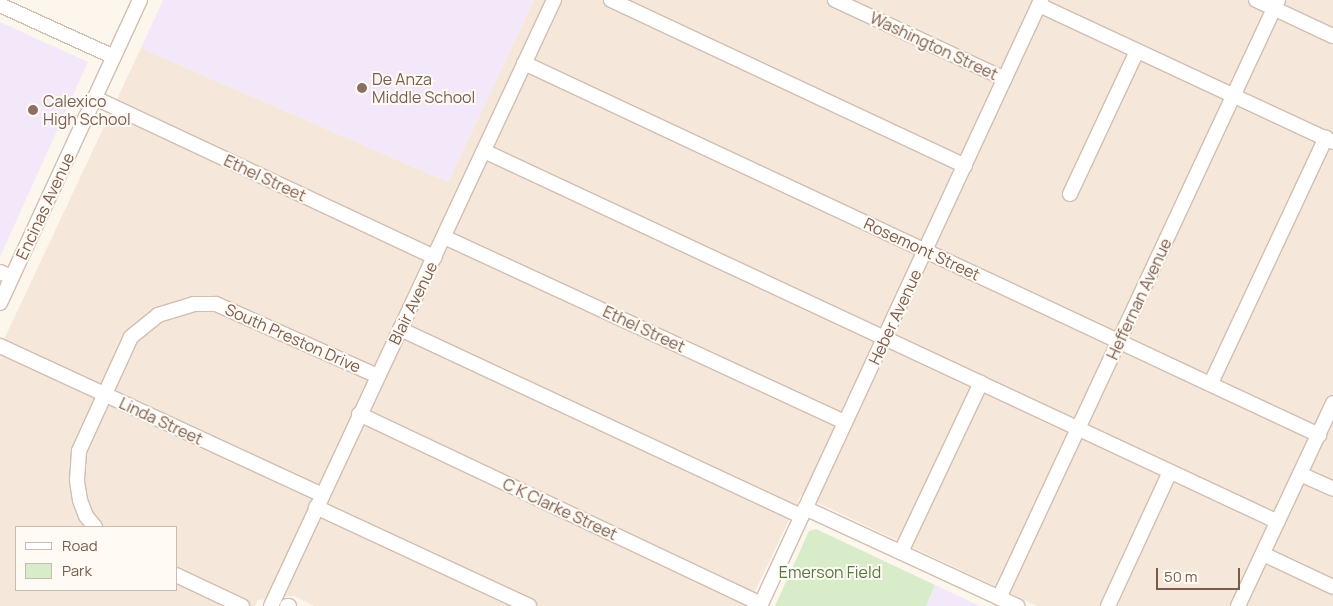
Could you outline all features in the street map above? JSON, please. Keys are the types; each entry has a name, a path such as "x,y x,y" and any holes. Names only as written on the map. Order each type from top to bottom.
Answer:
{"street":[{"name":"Encinas Avenue","path":"0,303 6,275 95,98 140,0"},
{"name":"Blair Avenue","path":"271,606 359,414 435,258 554,0"},
{"path":"611,0 965,166"},
{"name":"Washington Street","path":"835,0 1005,79"},
{"path":"1256,0 1276,4 1333,36"},
{"path":"1040,3 1329,140 1211,383"},
{"name":"Heber Avenue","path":"760,605 1040,3"},
{"name":"Heffernan Avenue","path":"999,598 1276,4"},
{"path":"0,5 114,57"},
{"path":"1070,194 1137,50"},
{"name":"Rosemont Street","path":"524,63 1120,340 1319,435"},
{"name":"Ethel Street","path":"95,98 435,258"},
{"path":"484,151 1278,522"},
{"name":"Ethel Street","path":"444,237 845,422"},
{"name":"South Preston Drive","path":"94,526 86,516 80,500 77,466 85,435 131,337 140,327 173,308 193,304 216,304 238,312 378,376"},
{"path":"400,329 803,512 901,552 1017,606"},
{"name":"Linda Street","path":"0,346 104,394 529,606"},
{"path":"901,552 981,383"},
{"path":"1238,606 1333,403"},
{"name":"C K Clarke Street","path":"359,414 760,605"},
{"path":"1108,606 1170,472"},
{"path":"1300,474 1333,490"},
{"path":"1263,554 1333,587"},
{"path":"178,576 242,606"}],"shaded area":[{"name":"De Anza Middle School","path":"163,0 534,0 448,182 141,48"},
{"path":"534,0 1333,0 1333,606 1037,606 801,495 748,606 314,606 294,596 258,600 255,606 0,606 0,348 141,48 448,182"},
{"name":"Calexico High School","path":"0,22 88,62 0,257"},
{"path":"935,585 980,606 926,606"}],"green space":[{"name":"Emerson Field","path":"816,529 935,585 926,606 775,606 809,531"}],"place":[{"name":"De Anza Middle School","path":"362,88"},
{"name":"Calexico High School","path":"33,110"}]}
